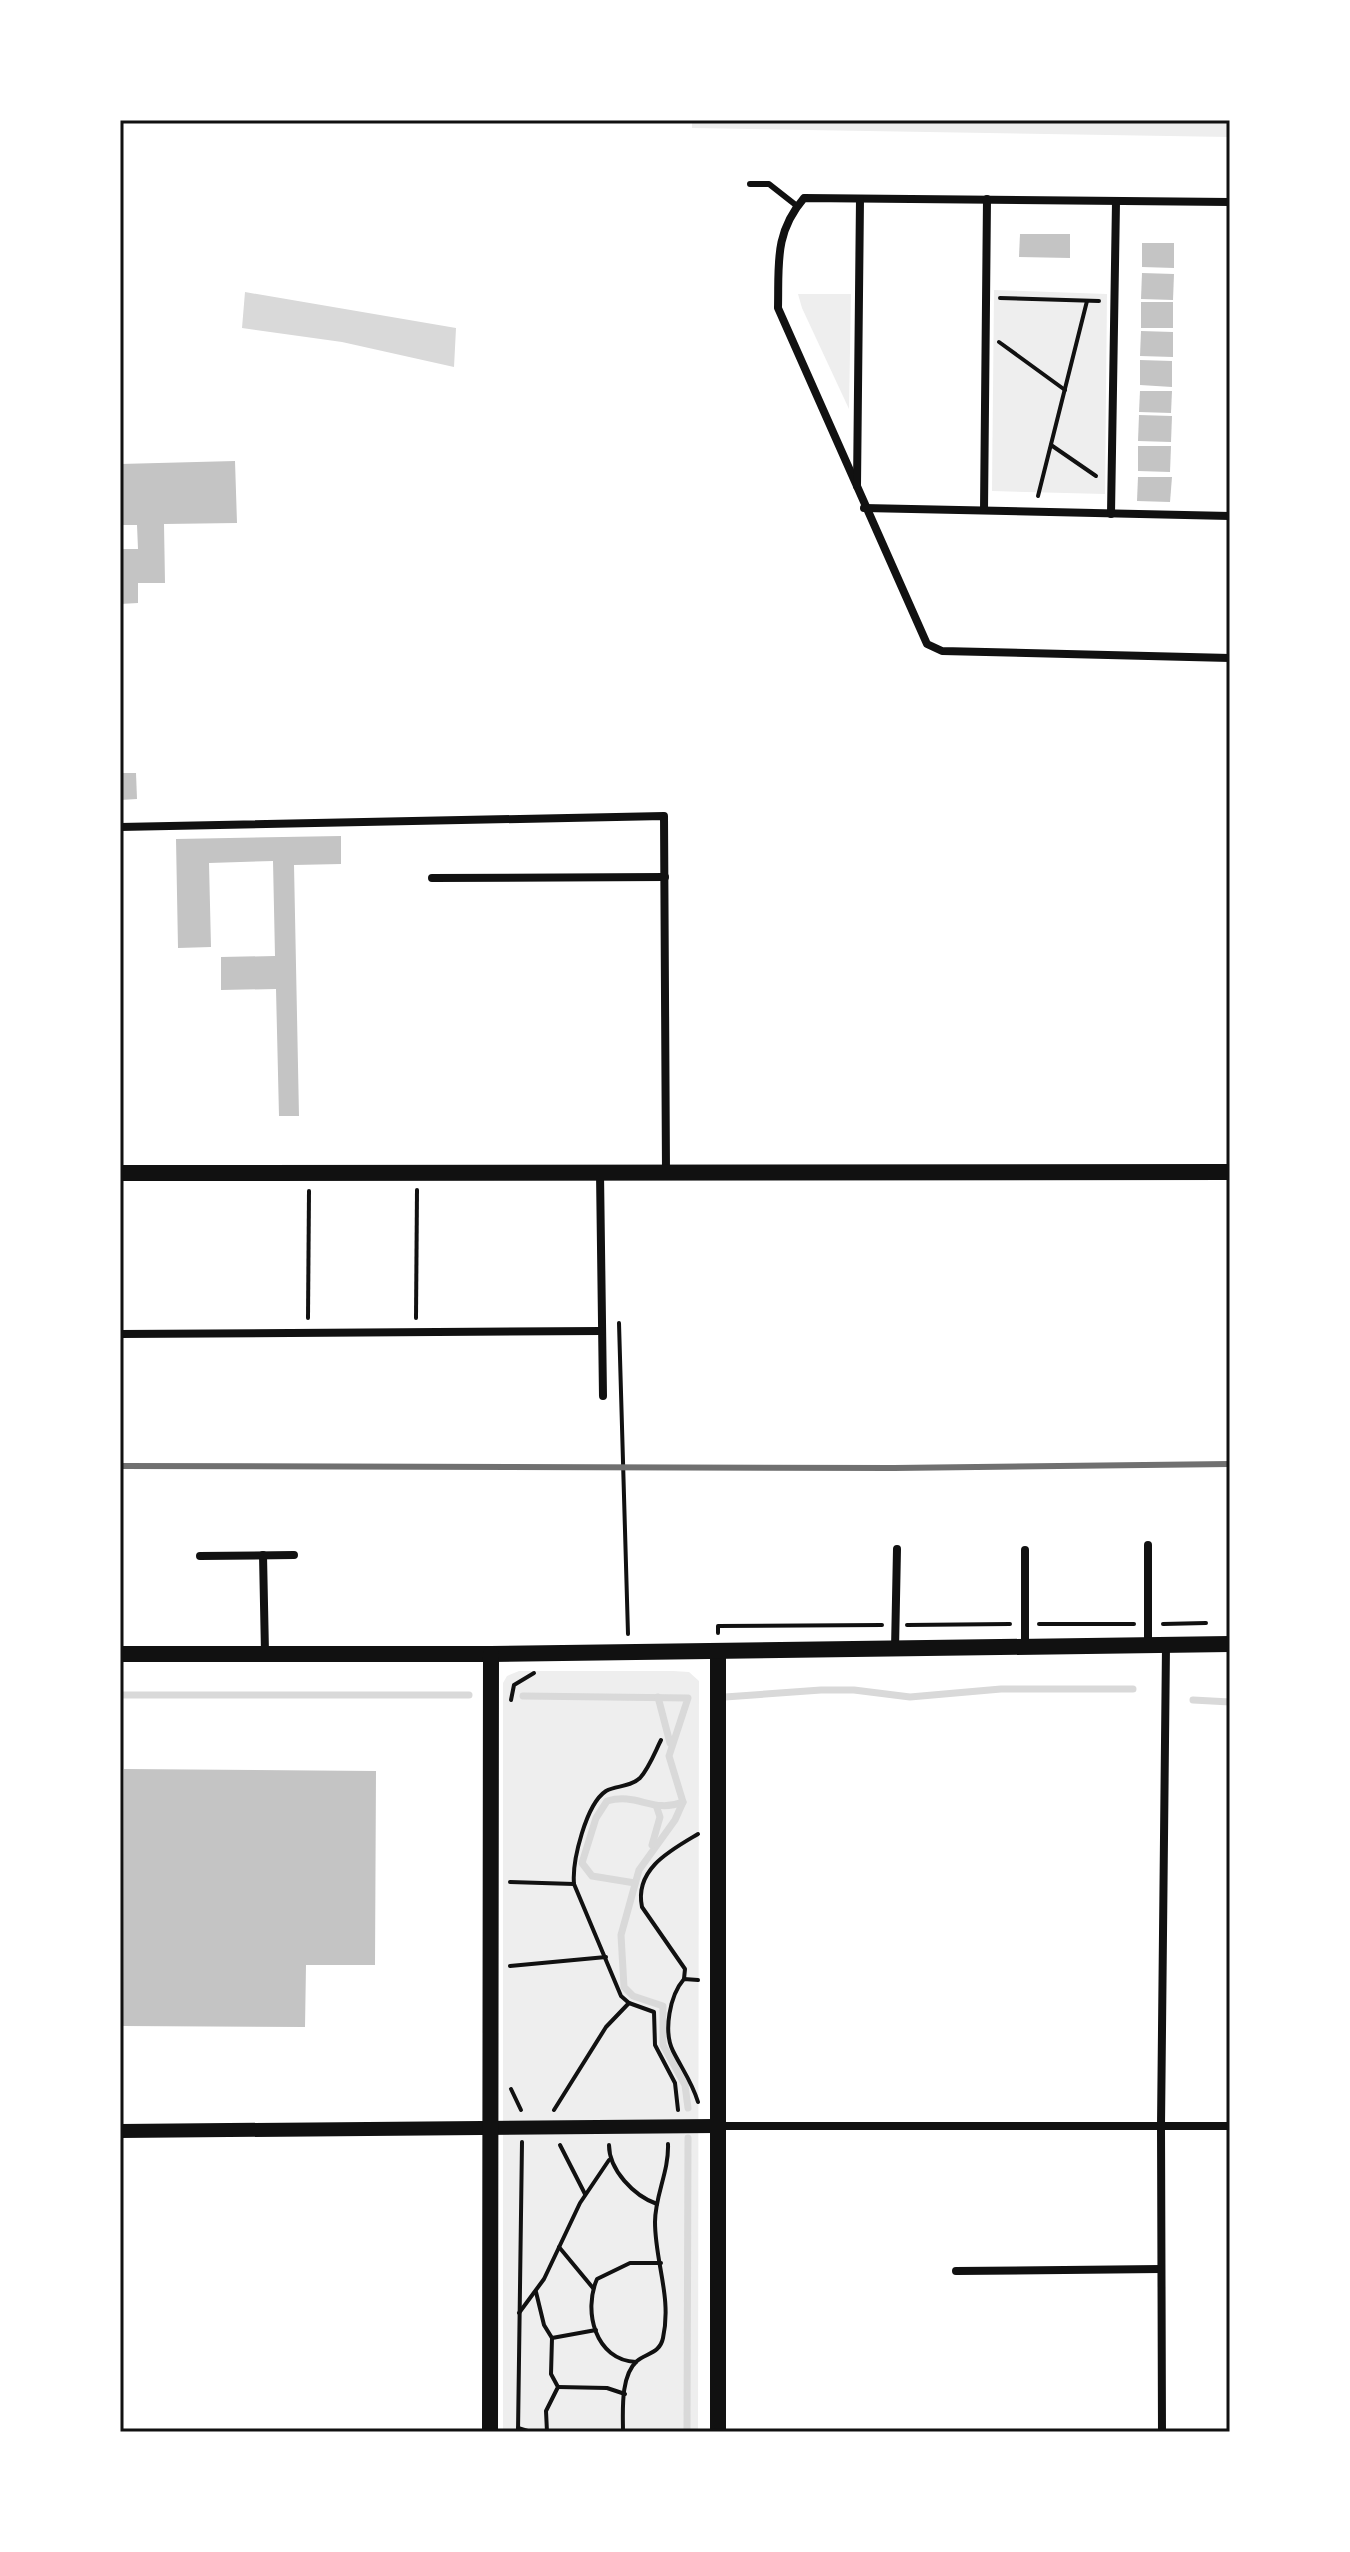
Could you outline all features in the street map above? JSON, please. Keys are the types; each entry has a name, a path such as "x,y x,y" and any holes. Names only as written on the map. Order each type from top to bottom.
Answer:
{"main road":[{"path":"120,1173 417,1170 1230,1172"},
{"path":"120,1654 491,1654 1230,1644"},
{"path":"718,1651 718,2432"},
{"path":"490,2432 491,1654"}],"street":[{"path":"1230,202 804,198 785,221 780,247 778,308 864,508 927,644 942,651 1230,658"},
{"path":"857,492 860,199"},
{"path":"984,510 987,199"},
{"path":"1111,514 1116,202"},
{"path":"864,508 1230,516"},
{"path":"120,827 664,816 666,1172"},
{"path":"432,878 665,877"},
{"path":"600,1172 603,1396"},
{"path":"120,1334 602,1331"},
{"path":"1148,1545 1148,1645"},
{"path":"895,1650 897,1549"},
{"path":"1025,1550 1025,1646"},
{"path":"263,1555 265,1653"},
{"path":"200,1556 294,1555"},
{"path":"1162,2432 1161,2126 1166,1645"},
{"path":"120,2131 491,2125 1230,2126"},
{"path":"956,2271 1161,2269"}],"lane":[{"path":"750,184 769,184 797,206"}],"path":[{"path":"986,297 1114,302"},
{"path":"1034,511 1087,301"},
{"path":"986,333 1065,390"},
{"path":"1051,445 1111,486"},
{"path":"416,1332 417,1170"},
{"path":"308,1333 309,1171"},
{"path":"619,1313 629,1652"},
{"path":"718,1651 718,1626 1216,1623"},
{"path":"510,1707 514,1685 536,1671"},
{"path":"661,1740 640,1778 627,1787 608,1790 588,1815 573,1871 574,1884 616,1987 629,2003 654,2012 655,2045 675,2083 678,2110"},
{"path":"698,1834 655,1861 641,1896 642,1907 685,1969 684,1979 671,1997 670,2042 693,2084 698,2102"},
{"path":"510,1866 510,1896"},
{"path":"510,1882 574,1884"},
{"path":"510,1952 510,1981"},
{"path":"510,1966 606,1957"},
{"path":"684,1979 698,1980"},
{"path":"554,2110 606,2027 629,2003"},
{"path":"510,2088 521,2111 518,2430 531,2432"},
{"path":"661,2263 630,2263 597,2279 593,2288 591,2305 596,2330 611,2355 623,2361 636,2362 654,2353 663,2342 667,2312 661,2263 655,2220 668,2165 668,2138"},
{"path":"519,2313 536,2291 585,2195 609,2160 609,2139"},
{"path":"557,2140 585,2195"},
{"path":"609,2160 643,2199 657,2204"},
{"path":"558,2246 593,2288"},
{"path":"536,2291 544,2325 552,2338 551,2374 558,2387"},
{"path":"552,2338 596,2330"},
{"path":"615,2432 623,2432 625,2394 636,2362"},
{"path":"558,2387 607,2388 625,2394"},
{"path":"547,2432 546,2411 558,2387"}],"shaded area":[{"path":"692,120 1230,120 1230,137 692,128"},
{"path":"994,290 1107,294 1105,494 992,491"},
{"path":"245,292 456,328 454,367 342,342 242,328"},
{"path":"798,294 851,294 849,409 802,308"},
{"path":"519,1671 673,1671 689,1672 699,1681 698,2432 503,2432 503,1683 507,1676"}],"building":[{"path":"1020,234 1070,234 1070,258 1019,257"},
{"path":"1142,243 1174,243 1174,268 1142,267"},
{"path":"1142,273 1174,274 1173,300 1141,299"},
{"path":"1141,302 1173,302 1173,328 1141,328"},
{"path":"1141,331 1173,332 1173,357 1140,356"},
{"path":"1140,360 1172,361 1172,387 1140,385"},
{"path":"1140,391 1172,391 1171,413 1139,412"},
{"path":"1139,415 1172,416 1171,442 1138,441"},
{"path":"1138,446 1171,446 1170,472 1138,471"},
{"path":"235,461 237,523 164,524 165,583 138,583 138,603 120,604 120,549 138,549 137,525 120,525 120,464"},
{"path":"1138,477 1172,477 1170,502 1137,501"},
{"path":"120,773 136,773 137,799 120,800"},
{"path":"341,836 341,864 294,865 299,1116 279,1116 276,989 221,990 221,957 275,956 273,861 209,863 211,947 178,948 176,839"},
{"path":"124,1769 376,1771 375,1965 306,1965 305,2027 123,2026"}],"waterway":[{"path":"725,1697 821,1690 854,1690 910,1697 1001,1689 1133,1689"},
{"path":"120,1695 469,1695"},
{"path":"523,1696 688,1698 669,1756 683,1802 675,1820 639,1870 621,1935 624,1987 633,1996 663,2006 663,2045 685,2085 688,2108"},
{"path":"658,1697 670,1743"},
{"path":"1193,1700 1230,1702"},
{"path":"635,1883 592,1876 582,1863 596,1818 607,1801 628,1799 662,1806 683,1802"},
{"path":"652,1845 660,1817 657,1808"},
{"path":"687,2432 688,2138"}],"railway":[{"path":"120,1466 894,1468 1230,1464"}]}
